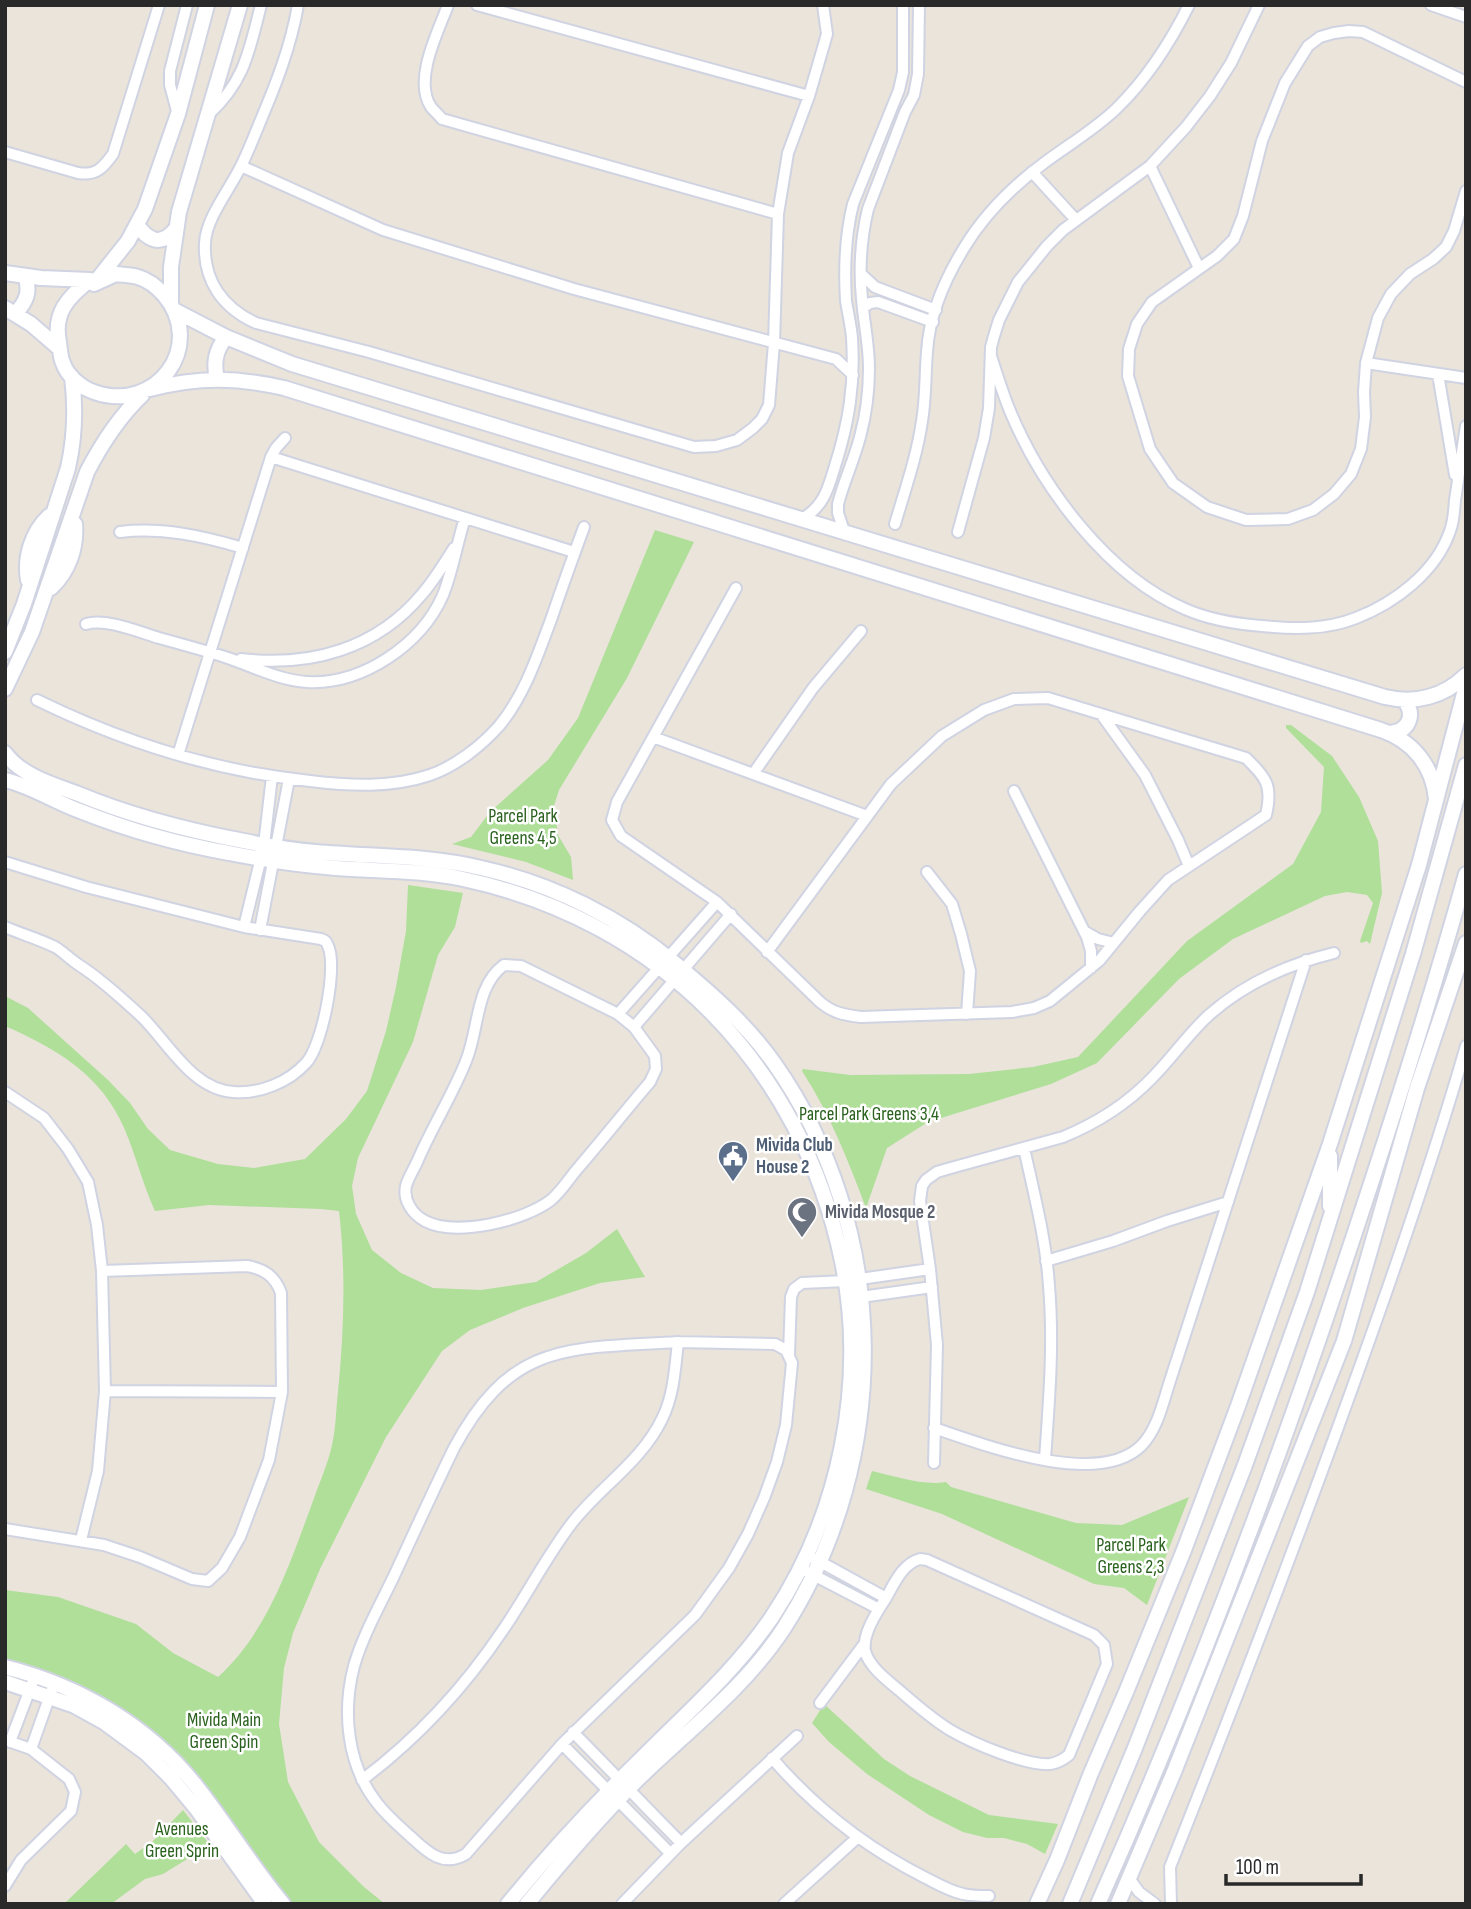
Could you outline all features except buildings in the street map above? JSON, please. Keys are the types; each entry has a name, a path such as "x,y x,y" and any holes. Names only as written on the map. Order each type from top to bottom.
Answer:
{"street":[{"path":"5,152 78,173 95,173 102,169 113,154 159,5"},
{"path":"178,114 170,85 170,71 187,5"},
{"path":"5,273 92,282 118,256 145,209 178,114 208,5"},
{"path":"5,689 24,652 98,450 127,409 164,377 174,362 179,345 179,327 173,307 171,267 178,212 240,5"},
{"path":"209,114 222,102 242,71 261,5"},
{"path":"298,5 280,73 241,166 208,227 205,259 220,297 240,316 257,323 369,352 694,447 716,446 737,440 762,419 769,405 778,214 788,153 827,34 823,5"},
{"path":"448,5 424,77 427,100 443,119 778,214"},
{"path":"477,5 808,96"},
{"path":"802,519 811,514 824,499 845,435 853,375 852,335 846,303 846,243 853,204 899,90 903,72 903,5"},
{"path":"844,531 838,504 860,438 867,404 869,369 861,274 862,244 868,209 914,95 918,74 919,5"},
{"path":"895,524 922,425 927,351 936,310 940,296 965,247 1001,201 1032,172 1116,109 1158,58 1189,5"},
{"path":"958,532 984,438 989,408 991,347 999,320 1018,282 1047,246 1076,220 1150,166 1186,127 1231,63 1259,5"},
{"path":"1432,5 1463,13"},
{"path":"1466,82 1363,32 1334,33 1320,37 1308,46 1285,83 1262,141 1240,228 1227,248 1152,302 1137,324 1129,349 1128,376 1150,449 1173,483 1207,507 1246,520 1288,519 1313,510 1334,494 1351,474 1362,449 1367,363 1378,318 1391,294 1410,274 1446,247 1454,231 1466,191"},
{"path":"883,128 897,133"},
{"path":"241,166 383,230 574,289 836,359 853,375"},
{"path":"1150,166 1199,268"},
{"path":"1032,172 1076,220"},
{"path":"137,225 149,238 156,240 163,239 175,230"},
{"path":"1436,799 1433,781 1425,764 1406,743 1390,733 284,388 217,379 183,382 126,397 106,396 88,390 72,377 63,364 56,329 62,309 74,292 92,282 116,274 138,277 157,288 173,307 226,337 292,364 1385,697 1423,699 1440,693 1466,675"},
{"path":"861,274 875,287 936,310"},
{"path":"24,276 27,298 24,304 10,311 60,349"},
{"path":"863,308 878,302 933,322"},
{"path":"217,379 215,356 226,337"},
{"path":"991,356 1010,412 1031,453 1069,512 1108,556 1144,586 1185,609 1230,624 1310,628 1343,623 1374,611 1402,593 1441,551 1451,529 1466,426"},
{"path":"1367,363 1466,378"},
{"path":"1438,374 1457,487"},
{"path":"5,652 31,583 73,446 76,423 72,377"},
{"path":"178,755 271,457 285,438"},
{"path":"271,457 574,552"},
{"path":"832,474 847,478"},
{"path":"31,583 27,567 30,546 44,520 54,510"},
{"path":"31,583 48,588 56,583 65,571 74,543 73,513"},
{"path":"86,624 102,622 225,657 269,673 308,682 331,680 373,667 406,645 431,617 451,573 465,518"},
{"path":"50,525 68,530"},
{"path":"37,700 118,736 178,755 272,776 373,786 432,775 470,753 499,725 523,689 544,640 584,527"},
{"path":"120,532 146,530 194,535 243,548"},
{"path":"225,657 268,661 300,660 336,652 374,636 403,614 422,595 457,543"},
{"path":"736,589 617,802 612,820 621,836 717,902 731,914 767,951 820,1002 841,1015 861,1017 1012,1012 1034,1008 1050,1001 1091,968 1168,880 1266,815 1270,798 1265,777 1246,758 1048,698 1014,699 984,710 942,736 891,783 767,951"},
{"path":"753,774 813,688 862,631"},
{"path":"1037,1904 1184,1550 1229,1430 1329,1144 1419,865 1466,685"},
{"path":"1390,733 1402,730 1408,723 1410,711 1404,700"},
{"path":"1101,714 1145,775 1189,866"},
{"path":"653,737 867,816"},
{"path":"5,753 20,769 125,813 209,834 269,853"},
{"path":"1070,1904 1116,1796 1245,1465 1307,1292 1413,954 1466,765"},
{"path":"260,930 269,853 272,776"},
{"path":"244,927 269,853 289,779"},
{"path":"5,780 122,827 186,844 269,853 343,868 451,876 523,895 584,920 665,962 679,974 760,1069 796,1128 818,1176 853,1280 855,1298 847,1416 838,1463 810,1565 741,1658 624,1785 554,1849 508,1904"},
{"path":"1014,791 1084,931 1091,951 1091,968"},
{"path":"5,862 86,887 244,927 327,942 331,967 323,1024 308,1062 288,1079 263,1089 239,1093 221,1091 201,1080 143,1018 101,981 56,948 5,927"},
{"path":"927,872 952,904 961,934 970,971 967,1014"},
{"path":"1098,1904 1142,1805 1244,1549 1308,1373 1403,1085 1466,874"},
{"path":"618,1014 717,902"},
{"path":"634,1027 731,914"},
{"path":"1084,931 1098,939 1114,943"},
{"path":"1118,1904 1200,1707 1344,1341 1417,1087 1466,943"},
{"path":"934,1463 937,1345 920,1201 920,1193 926,1180 937,1172 1063,1137 1107,1115 1130,1099 1152,1078 1199,1024 1220,1005 1266,978 1306,960 1334,953"},
{"path":"934,1428 981,1444 1081,1465 1108,1462 1136,1450 1147,1439 1166,1393 1306,960"},
{"path":"503,965 521,967 618,1014 634,1027 655,1056 656,1069 650,1082 552,1199 520,1215 470,1228 435,1224 416,1214 409,1206 406,1186 427,1139 451,1097 467,1058 487,984 494,972 503,965"},
{"path":"1171,1904 1170,1867 1294,1548 1375,1326 1444,1121 1466,1046"},
{"path":"5,1092 44,1118 68,1149 88,1182 97,1225 102,1271 105,1391 98,1471 81,1540"},
{"path":"1329,1144 1330,1221"},
{"path":"1024,1148 1041,1225 1049,1286 1051,1351 1045,1459"},
{"path":"1046,1261 1228,1202"},
{"path":"5,1529 104,1545 192,1579 208,1581 222,1568 240,1537 270,1460 282,1392 281,1293 278,1283 259,1268 247,1266 102,1271"},
{"path":"789,1354 775,1344 678,1342 582,1348 547,1356 525,1366 504,1381 477,1410 454,1448 366,1636 354,1668 349,1701 349,1734 354,1761 362,1780 384,1812 428,1852 443,1860 466,1854 573,1732 695,1615 719,1585 739,1551 767,1489 782,1443 792,1363 789,1354 791,1297 794,1289 802,1283 853,1280 930,1269"},
{"path":"855,1298 932,1287"},
{"path":"1308,1373 1344,1341"},
{"path":"362,1780 413,1738 464,1684 503,1630 568,1529 594,1497 648,1444 672,1396 678,1342"},
{"path":"105,1391 282,1392"},
{"path":"820,1703 865,1643 879,1609 913,1560 927,1560 1094,1635 1104,1645 1108,1664 1069,1755 1050,1764 1018,1759 982,1746 950,1730 920,1709 872,1664 866,1654 865,1643"},
{"path":"810,1565 886,1598"},
{"path":"810,1565 879,1609"},
{"path":"5,1667 32,1684 89,1699 141,1731 197,1786 283,1904"},
{"path":"5,1682 32,1684"},
{"path":"7,1879 21,1860 71,1811 75,1793 69,1779 31,1749 8,1741 32,1684"},
{"path":"31,1749 52,1691"},
{"path":"52,1691 128,1739 154,1760 196,1808 265,1904"},
{"path":"573,1732 681,1843"},
{"path":"622,1904 670,1853 797,1736"},
{"path":"562,1744 670,1853"},
{"path":"772,1758 814,1804 858,1838 947,1889 961,1894 989,1896"},
{"path":"1130,1760 1132,1770 1141,1776 1147,1776 1156,1770"},
{"path":"1116,1796 1122,1790 1135,1791 1142,1805"},
{"path":"527,1904 613,1796"},
{"path":"784,1904 858,1838"},
{"path":"1129,1878 1139,1892 1155,1904"}],"green space":[{"name":"Parcel Park Greens 4,5","path":"655,530 694,542 627,678 559,790 554,806 558,835 571,857 573,880 526,862 452,844 471,837 490,812 548,760 578,718"},
{"name":"Parcel Park Greens 3,4","path":"1286,725 1291,725 1332,756 1359,797 1378,841 1382,893 1370,944 1360,941 1373,903 1367,895 1347,892 1325,896 1233,939 1179,979 1097,1063 1051,1084 928,1122 887,1148 866,1208 838,1138 803,1069 850,1075 969,1074 1033,1067 1078,1057 1187,941 1293,864 1321,812 1324,767"},
{"name":"Mivida Main Green Spin","path":"408,885 463,893 455,927 438,955 413,1042 358,1158 352,1186 356,1214 372,1250 401,1273 433,1288 481,1290 536,1282 586,1253 617,1229 645,1277 600,1283 523,1308 470,1330 442,1351 386,1437 320,1569 293,1633 284,1668 279,1724 288,1782 319,1842 385,1904 290,1904 158,1739 5,1662 5,1590 58,1597 136,1624 173,1653 218,1677 235,1659 251,1639 276,1595 332,1445 343,1324 343,1256 339,1211 209,1205 155,1211 125,1130 104,1094 91,1079 60,1055 5,1026 5,996 28,1008 108,1080 130,1103 148,1129 170,1150 218,1164 254,1168 305,1159 346,1119 367,1091 386,1031 396,987 406,931"},
{"name":"Parcel Park Greens 2,3","path":"872,1471 919,1482 946,1482 951,1487 1076,1523 1122,1525 1189,1497 1147,1605 1124,1588 1094,1584 942,1514 866,1489"},
{"path":"824,1704 884,1759 910,1776 989,1815 1058,1824 1045,1854 1027,1844 963,1832 929,1815 867,1774 829,1742 812,1723"},
{"name":"Avenues Green Sprin","path":"183,1810 210,1845 163,1874 145,1879 111,1904 64,1904 126,1844 135,1854 153,1841"}],"place":[{"name":"Mivida Club House 2","path":"733,1183"},
{"name":"Mivida Mosque 2","path":"802,1239"}]}
